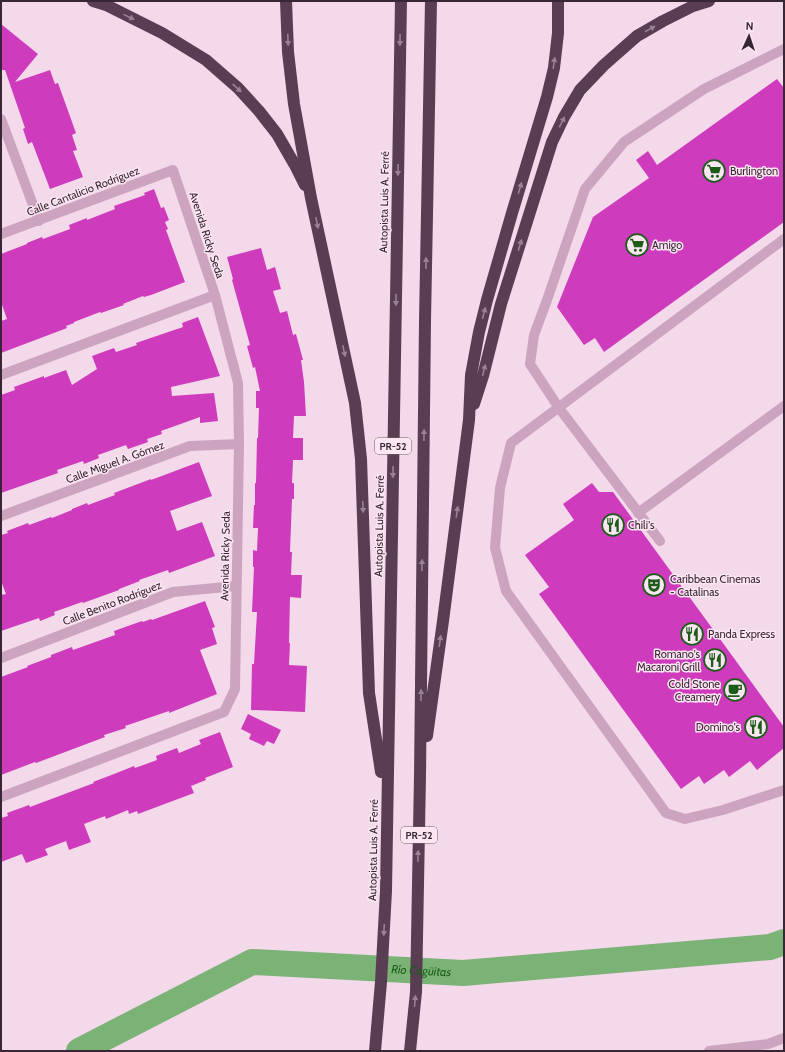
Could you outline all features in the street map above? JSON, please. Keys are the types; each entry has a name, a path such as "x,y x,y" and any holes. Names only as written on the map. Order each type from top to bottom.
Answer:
{"highway":[{"path":"93,1 162,33 206,60 238,88 277,134 296,167 311,198"},
{"path":"286,1 288,52 294,104 311,198 355,403 361,458 369,693 386,807"},
{"name":"Autopista Luis A. Ferré","path":"375,1047 381,982 386,891 386,807 401,1"},
{"name":"PR-52","path":"411,1046 416,992 425,305 431,1"},
{"path":"420,776 432,704 469,420 471,375 481,326 554,68 558,33 558,1"},
{"path":"469,420 483,376 501,304 549,150 564,117 580,90 604,65 637,36 693,6 709,1"}],"street":[{"path":"660,542 559,408 530,364 534,335 585,189 624,142 704,89 784,50"},
{"path":"1,119 38,221"},
{"name":"Calle Cantalicio Rodríguez","path":"1,234 173,170"},
{"name":"Avenida Ricky Seda","path":"1,797 224,712 235,689 239,444 238,383 215,295 173,170"},
{"path":"784,239 511,443 500,488 496,548 506,591 666,813 685,819 723,810 784,790"},
{"path":"1,375 215,295"},
{"path":"638,513 784,406"},
{"name":"Calle Miguel A. Gómez","path":"1,516 190,446 239,444"},
{"name":"Calle Benito Rodríguez","path":"1,658 173,592 236,586"},
{"path":"709,1051 768,1044 784,1038"}],"building":[{"path":"1,24 38,54 15,82 50,70 55,84 58,83 76,133 72,135 77,150 73,151 83,177 50,189 32,142 28,144 23,129 25,128 5,70 1,70"},
{"path":"777,79 784,88 784,222 604,352 595,338 584,345 557,307 593,217 649,178 636,160 648,151 657,165"},
{"path":"154,189 161,208 164,207 169,220 165,222 168,229 166,230 185,282 74,322 66,326 67,328 1,353 1,321 7,319 1,302 1,254 42,237 43,239 70,229 69,225 115,209 114,206 145,195 144,193"},
{"path":"261,248 267,270 275,267 281,289 273,291 280,313 287,311 293,335 296,334 303,360 301,360 306,416 294,416 293,438 303,438 303,460 293,460 292,483 294,483 294,499 292,499 290,552 292,552 291,575 302,575 301,598 290,597 289,665 307,666 305,712 251,710 252,664 254,664 257,612 252,612 254,567 253,550 257,551 258,528 253,528 259,408 256,408 256,391 260,391 255,367 253,368 247,346 250,345 227,257"},
{"path":"198,317 220,376 171,387 172,396 214,393 218,421 200,423 200,417 161,431 162,434 147,439 148,442 128,449 126,445 98,455 99,458 84,464 83,461 57,470 58,473 1,493 1,395 15,390 14,387 66,370 72,385 97,369 92,356 114,348 116,352 137,345 136,343 183,327 182,323"},
{"path":"199,462 212,496 170,511 177,531 202,522 215,556 169,573 168,570 139,580 140,581 119,590 54,612 55,615 40,621 39,618 1,631 1,595 6,594 1,581 1,535 8,533 7,531 28,523 29,525 51,517 52,518 87,503 88,505 115,495 114,493"},
{"path":"592,483 599,492 613,492 784,727 784,748 757,770 750,761 729,777 724,770 704,784 699,776 681,789 539,594 549,587 525,555 574,520 563,504"},
{"path":"205,601 215,627 212,628 217,644 200,650 217,694 169,713 169,711 125,726 126,728 104,735 105,737 1,775 1,677 28,667 27,666 72,647 73,650 115,635 114,631 142,621 152,620"},
{"path":"248,714 281,730 274,744 267,741 264,746 249,739 251,734 241,729"},
{"path":"220,732 233,767 205,778 206,780 191,786 194,793 138,814 137,811 129,814 128,810 106,819 105,816 84,824 91,842 69,850 66,841 45,849 48,855 26,863 22,854 1,862 1,818 8,816 7,813 29,805 30,807 134,766 135,768 157,760 156,756 177,748 179,753 201,744 199,740"}],"waterway":[{"name":"Río Cagüitas","path":"79,1051 252,962 463,973 770,947 784,942"}],"place":[{"name":"Burlington","path":"714,171"},
{"name":"Amigo","path":"637,245"},
{"name":"Chili's","path":"613,525"},
{"name":"Caribbean Cinemas - Catalinas","path":"654,585"},
{"name":"Panda Express","path":"692,634"},
{"name":"Romano's Macaroni Grill","path":"715,660"},
{"name":"Cold Stone Creamery","path":"735,690"},
{"name":"Domino's","path":"756,727"}]}
